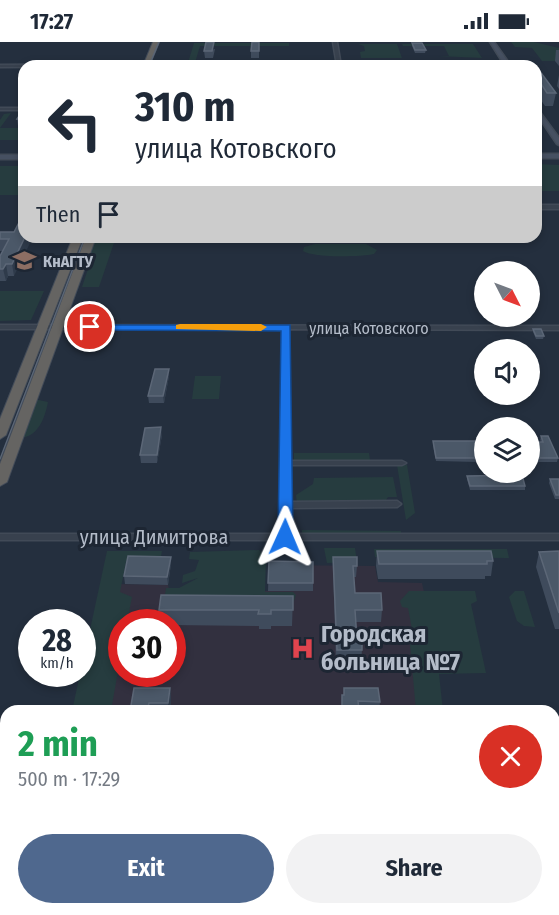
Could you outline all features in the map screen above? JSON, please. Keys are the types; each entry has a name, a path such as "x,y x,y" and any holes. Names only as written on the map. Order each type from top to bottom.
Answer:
{"highway":[{"path":"149,60 156,42"},
{"path":"157,60 164,42"},
{"path":"0,435 76,243"},
{"path":"0,482 89,243"}],"main road":[{"path":"492,42 504,60"},
{"path":"542,118 559,144"},
{"path":"542,158 559,158"}],"street":[{"path":"335,42 338,60"},
{"path":"0,66 18,66"},
{"path":"0,109 18,109"},
{"path":"542,207 559,207"},
{"name":"улица Котовского","path":"0,327 559,328"},
{"path":"285,537 286,327"},
{"path":"286,463 402,463"},
{"path":"286,505 397,504"},
{"name":"улица Димитрова","path":"0,537 559,537"}],"shaded area":[{"name":"Городская больница №7","path":"269,565 375,566 378,582 422,583 429,615 439,705 93,705 108,630 108,687 186,687 186,609 112,609 117,584 168,585 169,589 268,591"}],"green space":[{"path":"511,42 534,42 559,48 559,61 542,61 532,48 515,47"},
{"path":"194,43 289,43 289,46 200,46 196,60 189,60"},
{"path":"358,44 397,44 402,58 361,58 360,52 365,51 364,46"},
{"path":"402,44 473,44 482,58 438,56 449,56 444,46 403,46"},
{"path":"11,113 0,128 0,120 4,114"},
{"path":"0,128 18,128 18,140 0,140"},
{"path":"542,164 559,165 559,191 542,191"},
{"path":"0,166 18,166 18,195 0,195"},
{"path":"93,243 114,243 99,287 82,287 91,260 87,260"},
{"path":"315,244 366,244 377,250 374,254 348,256 317,255 303,251 304,247"},
{"path":"0,291 44,291 31,320 0,321"},
{"path":"195,376 221,376 219,399 192,399"},
{"path":"34,399 48,402 45,414 40,426 32,434 20,438"},
{"path":"294,453 369,453 370,460 294,460"},
{"path":"397,465 407,465 415,513 406,520"},
{"path":"393,477 397,497 388,497 384,503 297,504 296,495 313,484 314,478"},
{"path":"302,530 401,531 401,535 302,535"},
{"path":"324,548 355,548 357,562 327,563"},
{"path":"374,549 507,549 509,558 375,557"},
{"path":"259,550 266,558 265,592 293,592 296,595 291,609 163,609 166,588 179,588 198,578 182,583 183,575 195,571 199,560 189,559 190,552"},
{"path":"107,551 162,551 160,562 126,562 120,592 132,597 130,609 108,609 108,687 115,687 112,705 73,705 77,687 96,687 94,609"},
{"path":"409,591 475,591 477,601 471,604 486,673 439,674 442,705 415,705 410,644 414,640 408,608 402,607 400,601"},
{"path":"515,591 524,591 535,627 524,626 517,621 509,597"}],"building":[{"path":"206,42 214,42 212,51 204,51"},
{"path":"252,42 259,42 259,51 251,51"},
{"path":"412,43 422,43 426,50 415,50"},
{"path":"542,74 556,93 547,93 542,85"},
{"path":"18,224 18,243 22,243 12,264 6,264 3,269 0,269 0,256 9,239 0,239 0,232 14,232"},
{"path":"533,329 541,329 544,336 536,336"},
{"path":"155,369 169,369 163,396 148,396"},
{"path":"161,427 157,455 140,455 145,428"},
{"path":"541,436 548,436 558,458 540,458 540,442 543,442"},
{"path":"433,441 474,441 474,458 436,458"},
{"path":"467,476 474,476 474,483 524,483 525,486 470,486"},
{"path":"550,479 559,479 559,495 556,495"},
{"path":"377,551 491,551 493,561 487,561 487,564 379,564"},
{"path":"559,551 559,613 539,552"},
{"path":"128,556 171,557 167,577 124,576"},
{"path":"333,557 357,557 357,566 353,566 355,593 381,593 382,610 355,610 357,640 362,640 362,650 337,650"},
{"path":"269,561 313,562 313,583 268,583"},
{"path":"161,595 293,596 293,610 271,610 271,614 258,614 259,610 159,609"},
{"path":"134,688 170,688 168,703 131,705"},
{"path":"344,688 378,688 380,702 358,701 358,705 342,705 342,695 344,695"}],"tram line":[{"path":"152,60 159,42"},
{"path":"0,459 83,243"}],"slow traffic":[{"path":"180,327 261,327"}],"place":[{"name":"КнАГТУ","path":"25,261"},
{"name":"Городская больница №7","path":"303,648"}],"route":[{"path":"90,327 286,327 285,537"}]}
